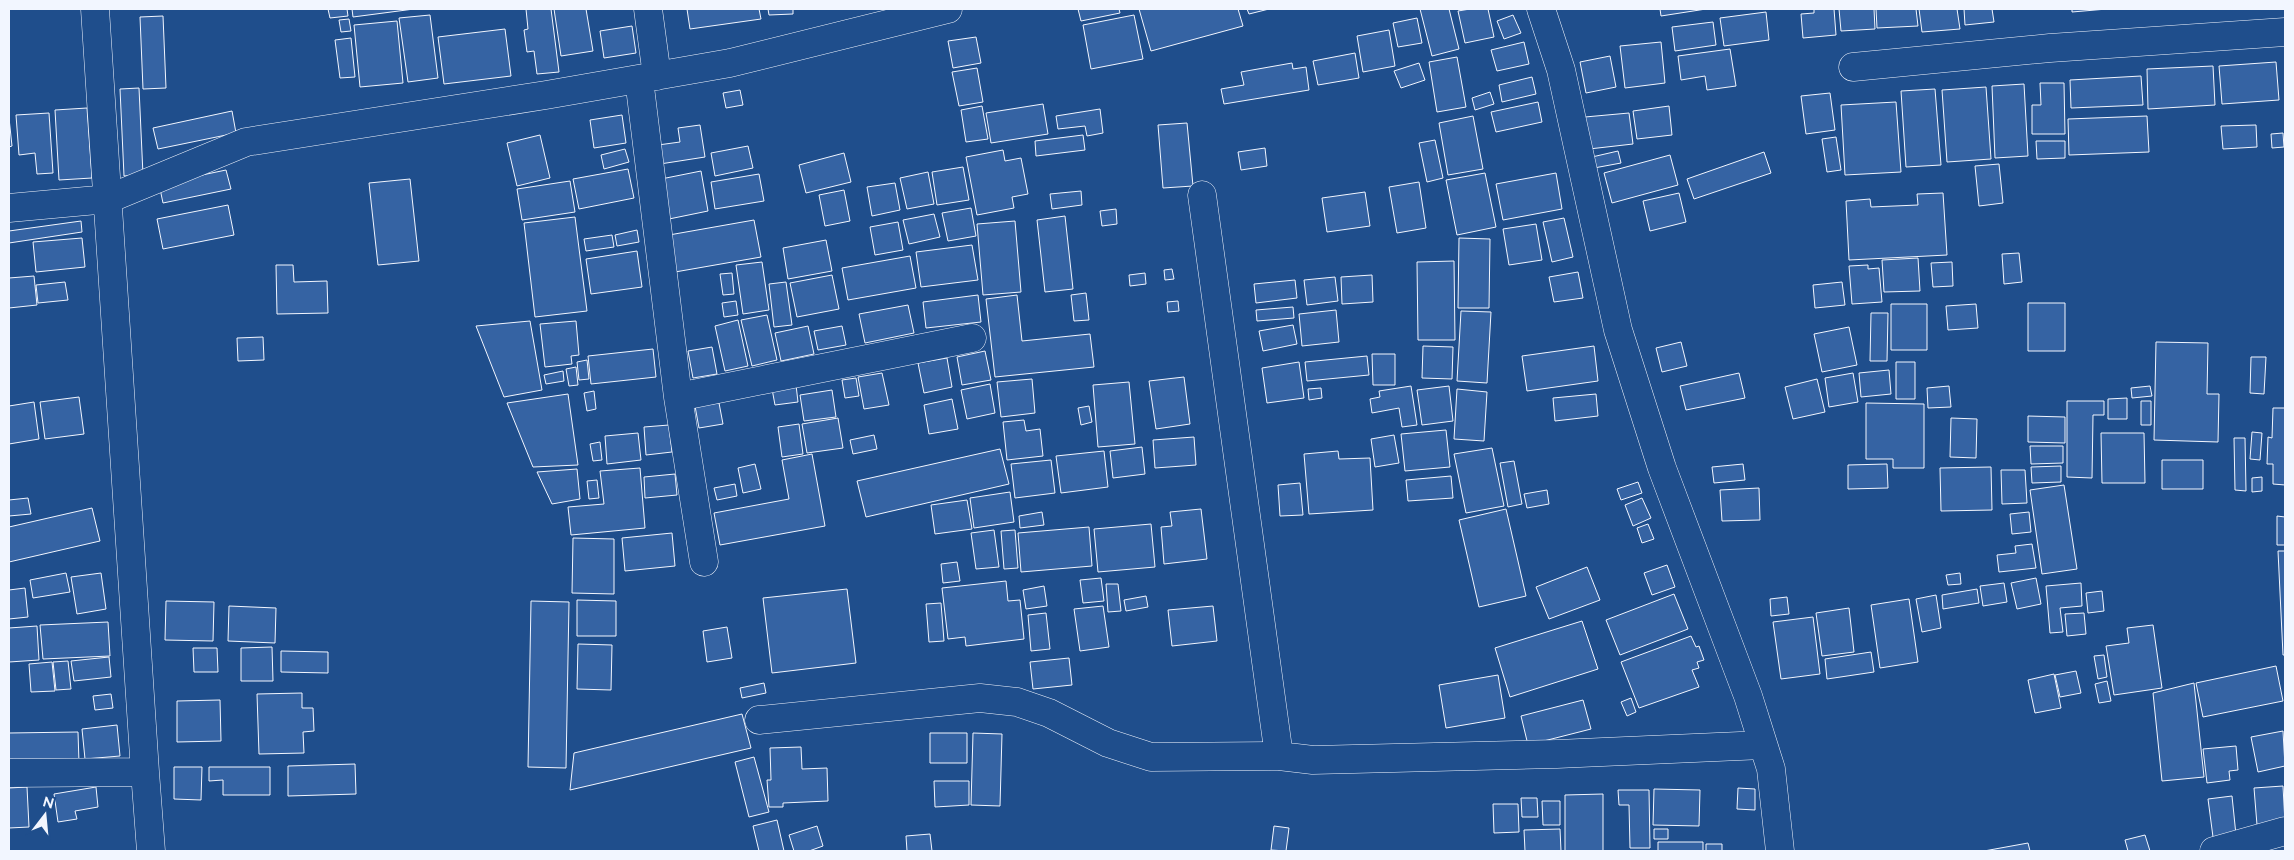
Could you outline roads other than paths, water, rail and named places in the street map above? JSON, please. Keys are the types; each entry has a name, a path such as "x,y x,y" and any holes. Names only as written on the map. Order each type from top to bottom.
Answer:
{"street":[{"path":"95,9 150,851"},
{"path":"648,9 648,77 678,397 704,562"},
{"path":"9,208 108,199 246,142 730,62 867,19 948,9"},
{"path":"1540,9 1561,70 1618,330 1662,468 1748,696 1771,769 1780,851"},
{"path":"1853,67 2050,48 2285,32"},
{"path":"1202,195 1279,756"},
{"path":"678,397 972,338"},
{"path":"760,720 980,698 1017,702 1041,710 1108,743 1150,757 1279,756 1313,760 1548,754 1763,744"},
{"path":"9,774 145,772"},
{"path":"2214,851 2285,831"}]}
